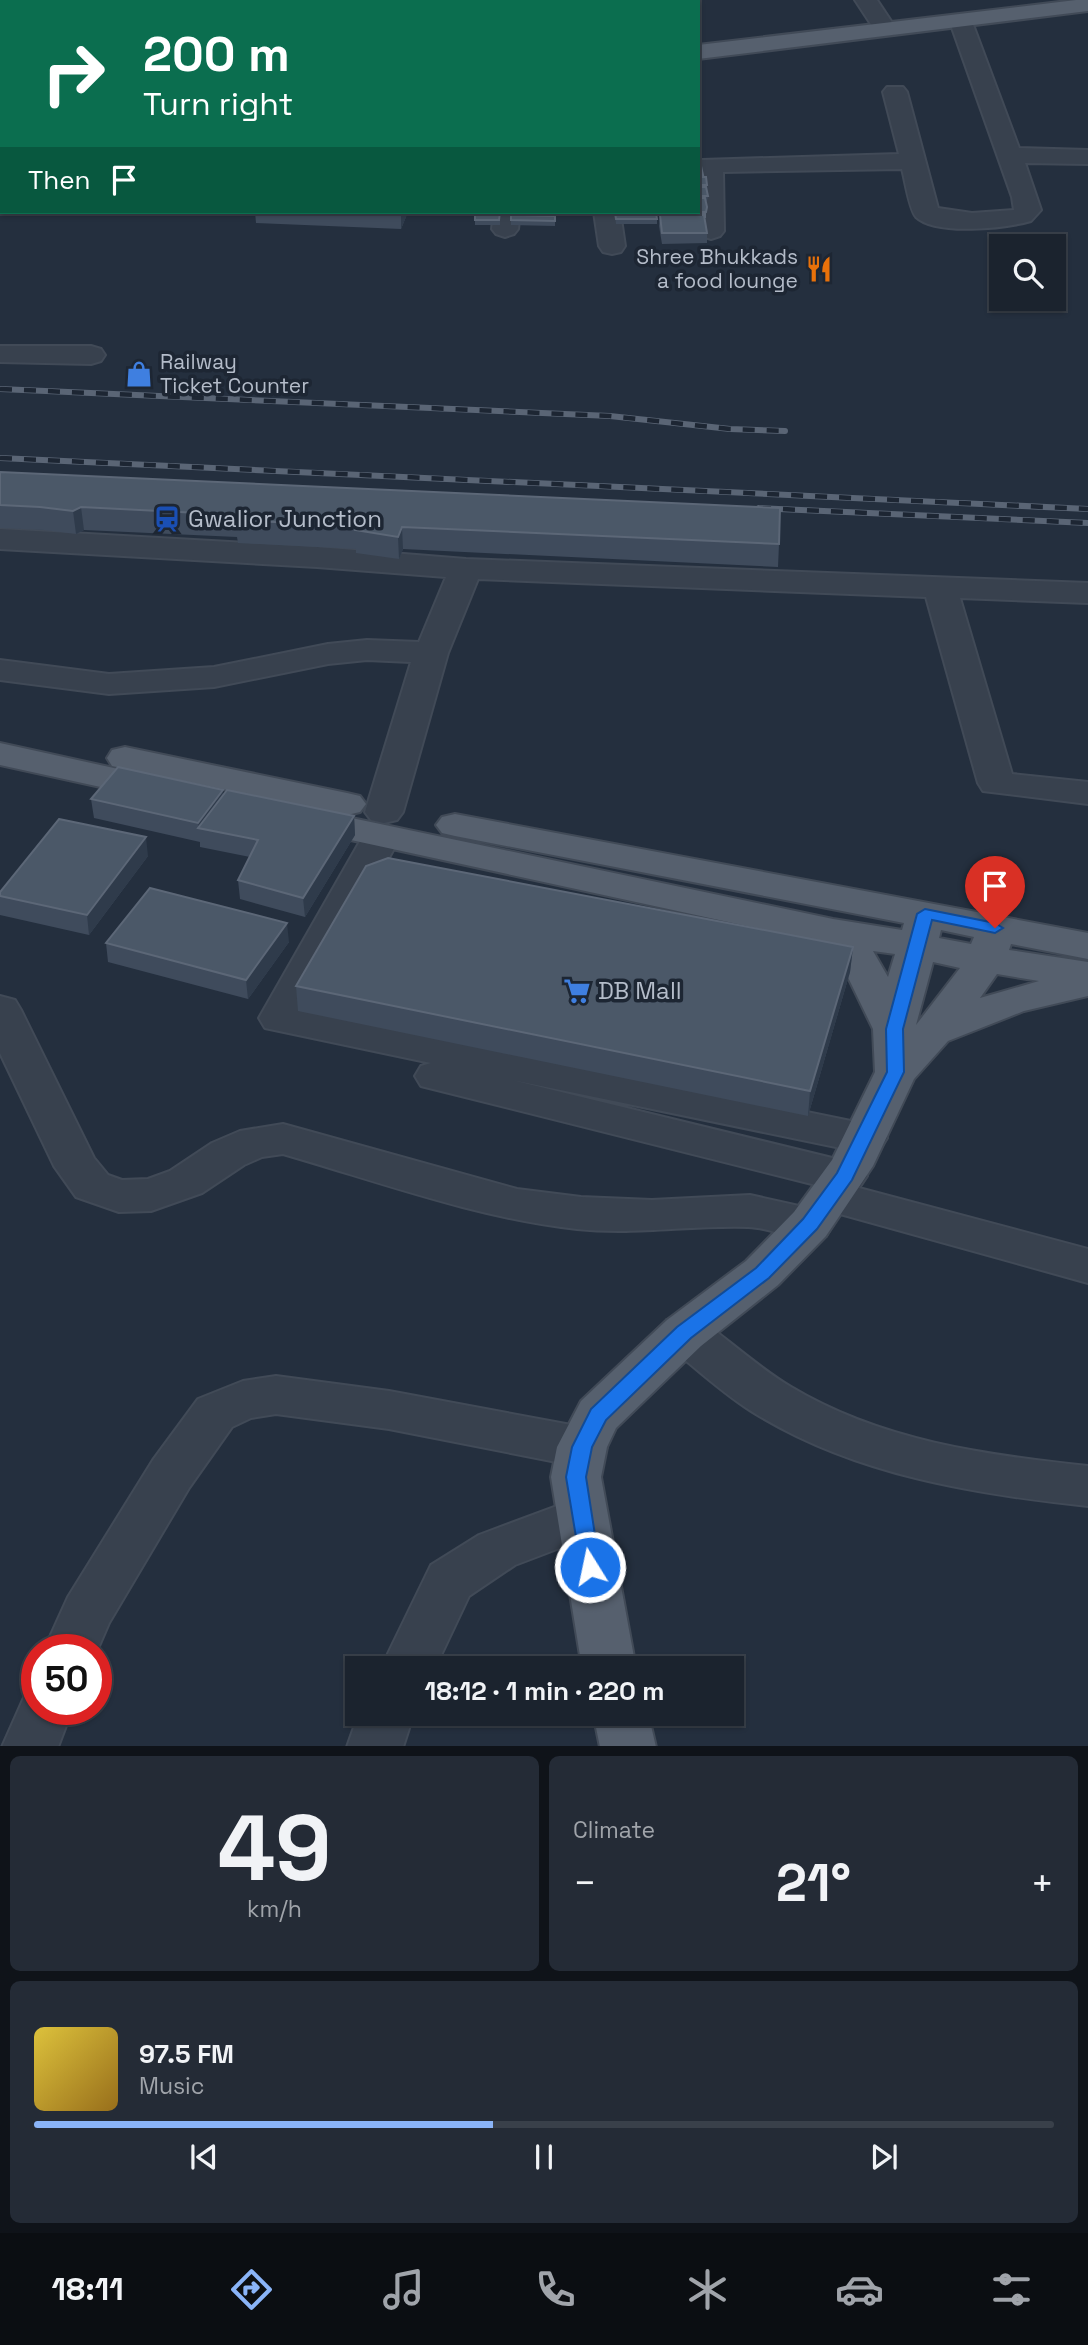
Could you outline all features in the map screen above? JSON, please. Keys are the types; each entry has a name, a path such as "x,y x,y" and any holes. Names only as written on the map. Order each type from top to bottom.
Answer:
{"main road":[{"path":"700,52 961,22 980,9 1085,4"},
{"path":"0,732 833,932 921,930"},
{"path":"0,754 383,824 991,944 1088,975"},
{"path":"908,1044 921,930"},
{"path":"833,932 860,961 908,1044"},
{"path":"991,944 1088,946"},
{"path":"606,1656 576,1477 582,1447 598,1415 684,1333 762,1273 838,1183 908,1044 991,944"},
{"path":"908,1044 1013,1000 1088,983"},
{"path":"623,1726 628,1746"}],"street":[{"path":"866,0 886,30"},
{"path":"895,92 926,212 931,217 1022,216 1028,209 961,22"},
{"path":"1010,155 1088,157"},
{"path":"711,231 705,165 912,161"},
{"path":"607,214 612,246"},
{"path":"0,334 27,340 29,347 13,354"},
{"path":"13,354 91,355"},
{"path":"0,538 466,569 1088,593"},
{"path":"466,569 431,653 383,824 280,1018 838,1183 1088,1266"},
{"path":"940,586 996,783 1088,793"},
{"path":"0,670 109,684 214,677 354,651 431,653"},
{"path":"0,1010 76,1166 92,1186 119,1196 151,1195 186,1182 228,1154 255,1142 283,1139 517,1205 581,1213 652,1216 750,1211 838,1183"},
{"path":"306,1044 838,1183"},
{"path":"684,1333 774,1401 850,1437 925,1462 1023,1480 1088,1486"},
{"path":"78,1634 87,1612 171,1474 215,1413 243,1400 276,1395 351,1405 582,1447"},
{"path":"414,1656 450,1581 497,1550 581,1518"},
{"path":"30,1746 39,1725"},
{"path":"375,1746 382,1726"}],"building":[{"path":"700,177 706,177 707,185 700,185"},
{"path":"700,187 706,187 708,196 700,196"},
{"path":"700,198 705,198 706,212 700,212"},
{"path":"475,214 500,214 499,220 475,220"},
{"path":"615,214 656,214 657,219 616,219"},
{"path":"662,214 705,214 705,218 704,215"},
{"path":"511,215 555,216 555,221 511,220"},
{"path":"660,215 704,215 707,233 662,233"},
{"path":"0,472 780,508 779,544 402,527 398,537 355,530 356,526 236,520 238,515 81,507 73,511 0,505"},
{"path":"118,767 223,790 198,823 91,799"},
{"path":"227,790 354,816 303,898 238,880 258,840 198,828"},
{"path":"59,819 146,837 87,915 0,896 0,892"},
{"name":"DB Mall","path":"388,858 853,947 810,1091 296,986 366,866"},
{"path":"150,888 287,923 246,980 106,943"}],"railway":[{"path":"0,389 610,416 730,429 785,431"},
{"path":"0,458 1088,509"},
{"path":"759,508 1088,523"}],"place":[{"name":"Shree Bhukkads a food lounge","path":"819,269"},
{"name":"Railway Ticket Counter","path":"139,374"},
{"name":"Gwalior Junction","path":"167,519"},
{"name":"DB Mall","path":"577,991"}],"route":[{"path":"590,1567 576,1477 582,1447 598,1415 642,1370 684,1333 762,1273 810,1224 845,1176 896,1072 894,1029 925,914 995,928"}]}
